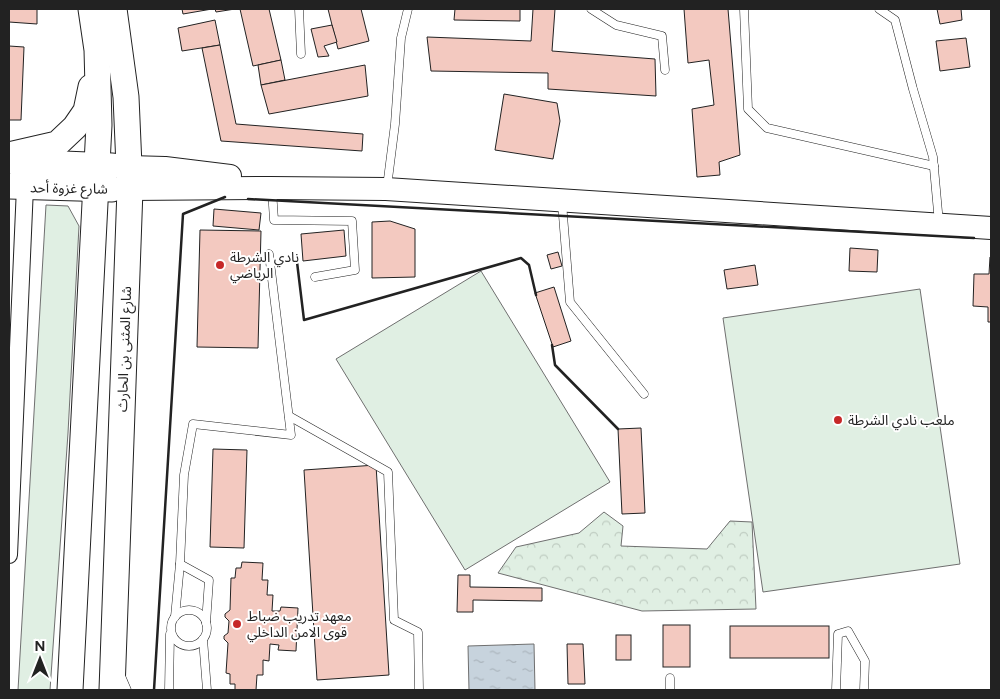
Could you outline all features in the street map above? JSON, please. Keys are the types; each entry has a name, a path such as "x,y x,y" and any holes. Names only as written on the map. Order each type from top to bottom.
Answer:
{"main road":[{"path":"70,690 99,125 97,50 91,9"},
{"name":"شارع المثنى بن الحارث","path":"112,690 130,178 126,97 114,9"},
{"path":"9,156 57,144 75,127 86,111 97,50"},
{"name":"شارع غزوة أحد","path":"9,162 97,177 130,178"},
{"path":"130,178 165,168 335,188"},
{"name":"شارع غزوة أحد","path":"17,187 97,177"},
{"path":"130,178 271,188 386,189 939,225 986,225"}],"street":[{"path":"9,555 17,187"}],"lane":[{"path":"299,9 300,54"},
{"path":"386,189 395,124 401,38 408,9"},
{"path":"591,9 616,26 662,36 666,70"},
{"path":"744,9 748,109 767,128 934,166"},
{"path":"879,9 895,20 933,157 939,225"},
{"path":"271,188 274,220 352,221 355,270 315,277"},
{"path":"562,201 570,302 644,394"},
{"path":"169,690 170,627 175,617 180,564 184,475 193,424 291,434 269,254"},
{"path":"289,416 388,472 394,620 418,632 419,690"},
{"path":"180,564 209,580 207,628 203,639 207,690"},
{"path":"175,617 189,610 200,614 206,623"},
{"path":"170,627 174,638 182,645 194,646 203,639"},
{"path":"836,690 838,634 848,631 864,661 864,690"},
{"path":"114,658 127,690"},
{"path":"670,678 670,690"}],"green space":[{"path":"46,205 68,206 79,226 68,433 50,690 18,690"},
{"path":"481,271 610,482 465,570 336,359"},
{"name":"ملعب نادي الشرطة","path":"920,289 960,564 763,592 723,318"},
{"path":"604,512 623,526 621,546 707,549 730,521 752,522 756,609 642,611 498,573 516,547 579,533"}],"water":[{"path":"534,644 535,690 469,690 468,646"}],"building":[{"path":"9,9 37,9 37,24 9,22"},
{"path":"182,9 212,9 183,14"},
{"path":"215,9 235,9 216,12"},
{"path":"240,9 269,9 281,60 253,66"},
{"path":"328,9 361,9 369,41 338,49"},
{"path":"455,9 520,9 520,21 454,20"},
{"path":"533,9 555,9 552,51 655,59 656,96 548,89 548,73 431,71 427,37 531,41"},
{"path":"684,9 728,9 740,155 719,162 720,175 697,177 692,109 714,105 709,60 688,63"},
{"path":"937,9 961,9 962,20 940,24"},
{"path":"215,20 220,45 182,51 178,28"},
{"path":"332,25 337,42 324,46 329,56 318,57 311,29"},
{"path":"966,38 970,67 940,71 936,41"},
{"path":"220,45 236,124 363,134 362,151 221,141 202,48"},
{"path":"9,46 24,47 21,120 9,120"},
{"path":"281,60 285,80 261,85 258,65"},
{"path":"365,65 368,96 269,114 261,85"},
{"path":"504,94 557,103 560,121 553,159 495,150"},
{"path":"214,209 261,213 259,230 213,226"},
{"path":"390,221 415,229 415,277 372,278 372,222"},
{"path":"200,230 261,231 258,348 197,347"},
{"path":"344,230 346,256 303,261 301,234"},
{"path":"850,248 878,250 877,272 849,271"},
{"path":"558,252 562,266 551,269 547,255"},
{"path":"990,257 991,322 988,322 988,307 973,306 974,274 989,274"},
{"path":"755,265 758,285 727,289 724,270"},
{"path":"554,287 571,341 553,347 535,293"},
{"path":"641,428 645,513 622,514 618,429"},
{"path":"213,449 247,450 244,548 210,547"},
{"path":"376,465 389,675 317,680 304,470"},
{"path":"242,562 263,563 262,580 268,580 267,595 273,595 272,611 280,611 281,607 298,608 296,651 278,650 279,645 270,644 269,661 263,660 263,675 257,675 256,690 235,690 235,684 230,684 230,674 226,673 228,643 224,636 228,633 229,621 225,614 230,610 231,578 235,578 236,568 241,568"},
{"path":"458,575 470,575 470,587 542,588 542,601 473,600 473,612 457,612"},
{"path":"663,625 690,625 690,667 663,667"},
{"path":"730,626 829,626 829,658 730,658"},
{"path":"616,635 631,635 631,660 616,660"},
{"path":"567,644 583,644 585,684 568,684"}],"wall":[{"path":"154,690 183,214 225,197"},
{"path":"248,199 974,238"},
{"path":"297,262 304,320 521,258 529,265 536,295"},
{"path":"552,345 555,365 618,429"}],"place":[{"name":"نادي الشرطة الرياضي","path":"220,265"},
{"name":"ملعب نادي الشرطة","path":"838,420"},
{"name":"معهد تدريب ضباط قوى الامن الداخلي","path":"237,624"}]}
